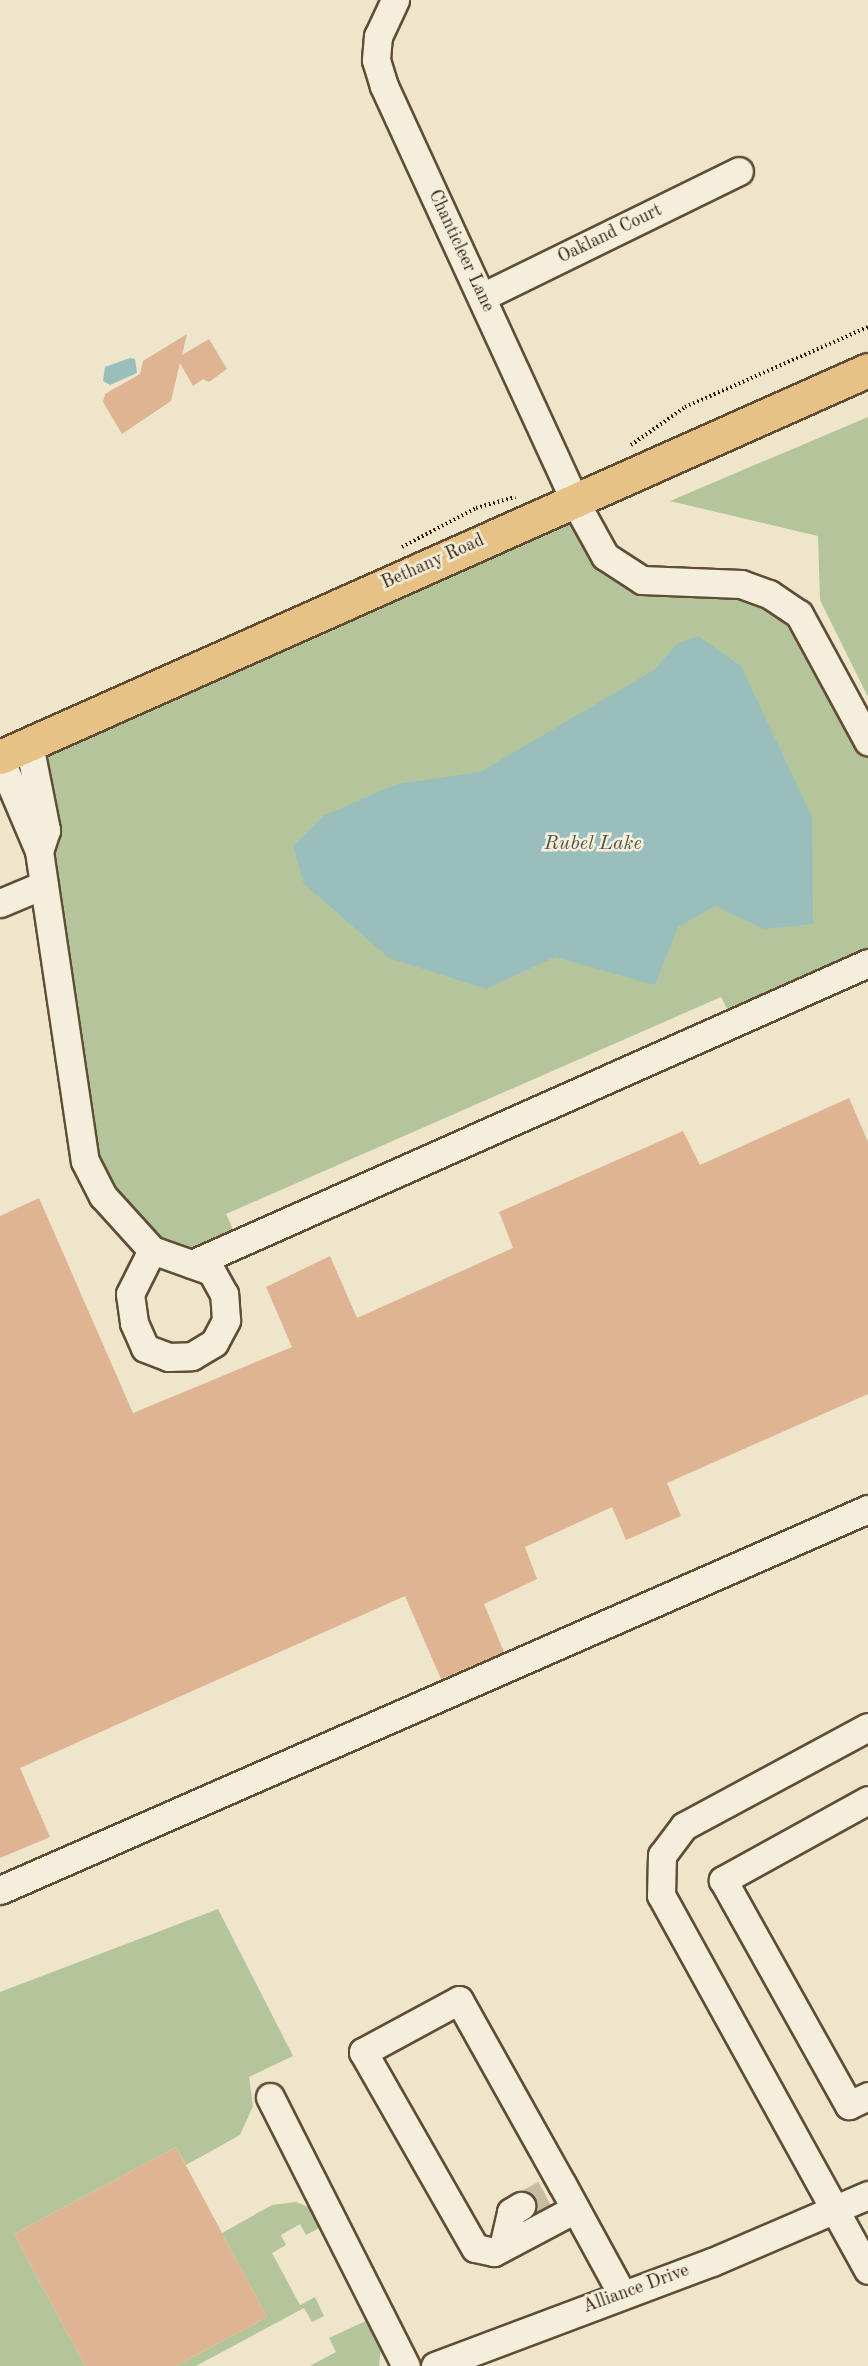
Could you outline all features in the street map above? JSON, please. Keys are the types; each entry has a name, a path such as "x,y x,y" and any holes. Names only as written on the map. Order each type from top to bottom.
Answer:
{"main road":[{"name":"Bethany Road","path":"10,754 868,370"}],"street":[{"name":"Chanticleer Lane","path":"394,0 378,36 376,60 574,500 605,556 642,580 741,584 770,594 799,614 868,741"},
{"name":"Oakland Court","path":"482,297 739,171"},
{"path":"10,754 46,830 39,851 43,885 85,1161 103,1196 152,1250 211,1271 224,1294 226,1320 214,1342 192,1356 168,1357 145,1348 134,1323 130,1294 152,1250"},
{"path":"0,903 43,885"},
{"path":"192,1264 868,963"},
{"path":"0,1890 868,1509"},
{"path":"868,1727 684,1826 662,1855 660,1894 868,2270"},
{"path":"868,1800 723,1880 849,2105 868,2096"},
{"path":"575,2209 494,2252 475,2248 363,2052 459,2000 554,2188 575,2209 622,2294"},
{"path":"270,2097 406,2366"},
{"name":"Alliance Drive","path":"435,2366 837,2212 868,2195"},
{"path":"503,2247 511,2212 521,2206"}],"path":[{"path":"627,448 685,408 868,327"}],"green space":[{"path":"868,417 868,697 820,600 818,536 670,501"},
{"path":"574,500 642,580 769,594 868,741 868,963 734,1022 721,997 226,1214 239,1243 192,1264 103,1196 29,744"},
{"path":"218,1909 293,2056 249,2077 253,2106 240,2135 186,2165 176,2147 14,2234 85,2366 0,2366 0,1992"},
{"path":"296,2202 318,2211 321,2227 306,2235 300,2224 281,2235 286,2245 272,2253 300,2305 315,2297 324,2316 312,2322 304,2308 196,2366 176,2366 267,2317 222,2233 272,2205"},
{"path":"372,2318 383,2332 379,2366 310,2366 336,2352 329,2338"}],"water":[{"path":"130,358 135,359 137,373 110,385 103,381 105,367"},
{"name":"Rubel Lake","path":"698,636 741,666 812,817 813,924 764,929 715,906 678,927 655,985 555,957 486,989 389,958 304,884 293,846 323,816 397,784 480,772 654,670 677,644"}],"building":[{"path":"187,334 182,355 209,339 227,369 209,382 203,379 193,386 180,363 171,401 122,434 103,402 105,394 140,374 143,361"},
{"path":"849,1098 868,1142 868,1394 667,1483 681,1516 626,1540 612,1507 525,1547 537,1579 484,1604 504,1652 441,1679 405,1596 20,1768 50,1837 0,1858 0,1216 39,1198 133,1413 292,1347 266,1287 330,1256 357,1318 513,1248 499,1212 683,1131 700,1165"},
{"path":"176,2147 267,2317 176,2366 85,2366 14,2234"}],"tunnel":[{"path":"521,2206 547,2192"}]}
